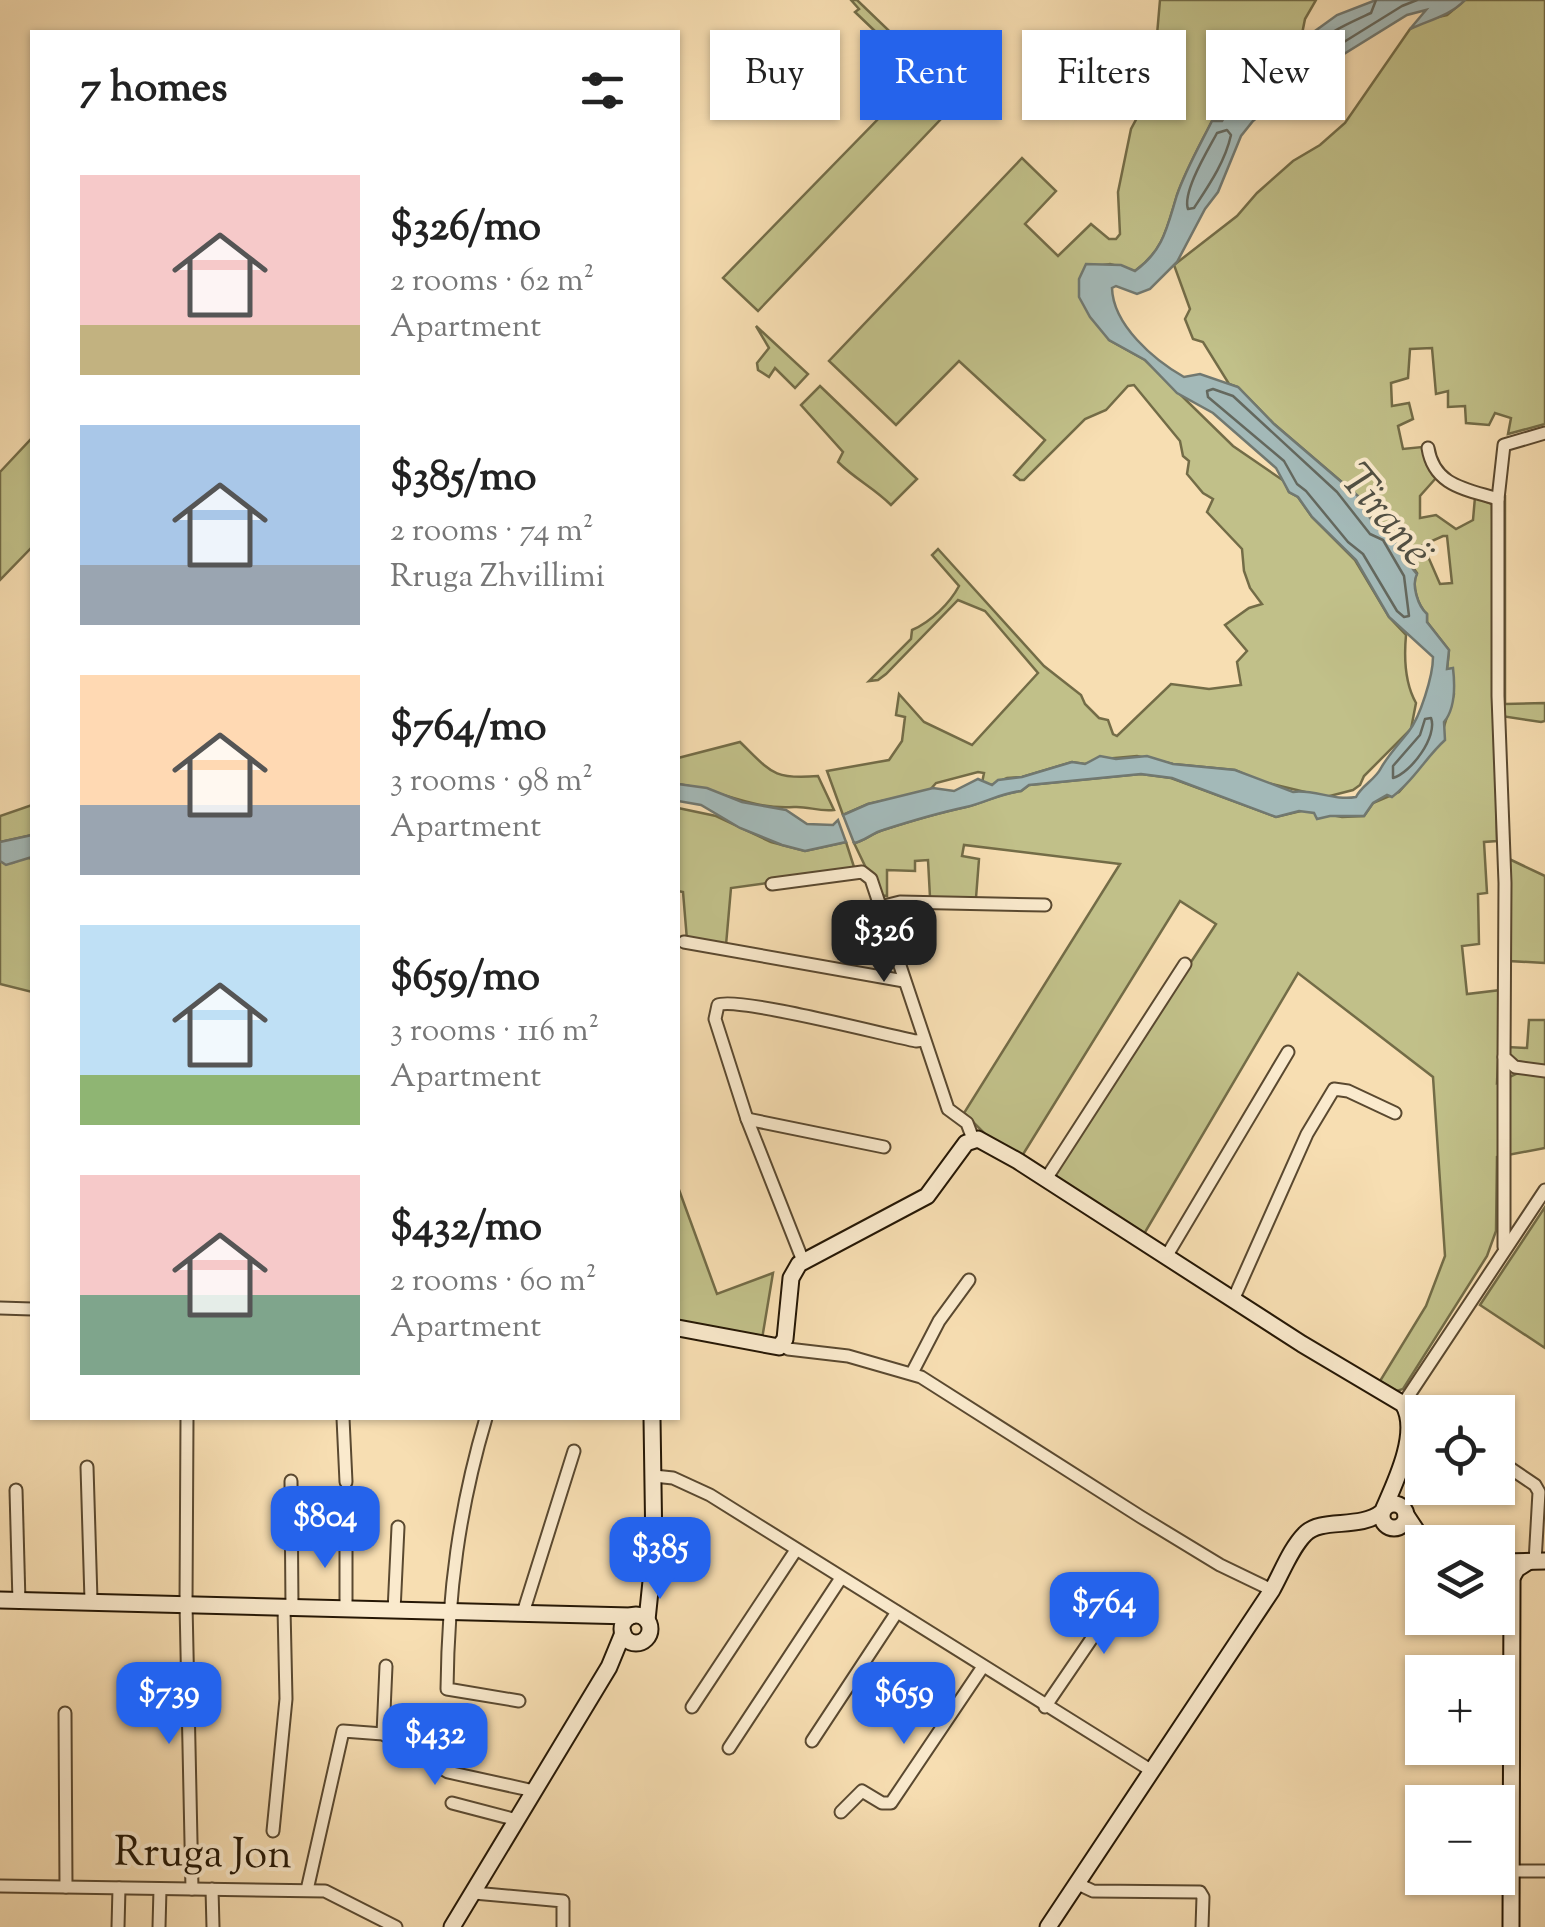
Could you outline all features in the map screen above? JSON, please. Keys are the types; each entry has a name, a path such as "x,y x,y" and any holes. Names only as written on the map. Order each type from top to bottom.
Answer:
{"street":[{"path":"1499,1260 1506,1237 1506,1204 1498,499 1504,445 1545,433"},
{"path":"1428,448 1431,466 1442,477 1460,488 1498,499"},
{"path":"772,884 862,872 871,880 948,1109 967,1123 974,1139"},
{"path":"880,907 900,902 1046,905"},
{"path":"684,942 904,981"},
{"path":"1046,1178 1185,964"},
{"path":"803,1260 747,1119 716,1018 721,1002 754,1004 826,1023 924,1040"},
{"path":"1166,1257 1288,1052"},
{"path":"1504,1057 1515,1067 1545,1071"},
{"path":"1233,1300 1307,1134 1334,1088 1395,1113"},
{"path":"747,1119 884,1147"},
{"path":"782,1345 791,1278 803,1260 927,1196 966,1143 974,1139 992,1145 1233,1300 1405,1401"},
{"path":"1409,1395 1545,1190"},
{"path":"1506,1204 1512,1218 1529,1214"},
{"path":"912,1373 939,1321 969,1280"},
{"path":"0,1308 30,1309"},
{"path":"680,1328 774,1348 782,1345 848,1356 912,1373 1141,1518 1231,1571 1272,1590"},
{"path":"187,1420 192,1890"},
{"path":"344,1420 346,1482"},
{"path":"485,1420 474,1456 448,1612 447,1689 519,1701"},
{"path":"452,1927 648,1594 654,1552 652,1420"},
{"path":"1387,1518 1405,1443"},
{"path":"522,1613 574,1451"},
{"path":"1399,1465 1398,1484 1413,1525"},
{"path":"86,1467 91,1600"},
{"path":"1515,1471 1540,1492 1536,1562"},
{"path":"654,1476 673,1478 710,1496 1152,1771"},
{"path":"273,1831 286,1698 290,1481"},
{"path":"16,1490 19,1602"},
{"path":"1387,1518 1395,1503 1405,1512"},
{"path":"1048,1927 1309,1530 1387,1518 1402,1525 1405,1512"},
{"path":"1387,1518 1405,1530"},
{"path":"394,1611 398,1528"},
{"path":"346,1533 346,1610"},
{"path":"692,1707 796,1550"},
{"path":"729,1748 841,1578"},
{"path":"1045,1707 1128,1584"},
{"path":"0,1600 522,1613 604,1616 632,1622"},
{"path":"812,1741 897,1612"},
{"path":"608,1667 624,1649 640,1642 631,1642 632,1622"},
{"path":"1511,1785 1512,1635"},
{"path":"383,1734 386,1666"},
{"path":"841,1812 862,1791 885,1804 891,1803 982,1668"},
{"path":"65,1713 66,1887"},
{"path":"307,1890 340,1734 346,1730 383,1734 448,1772 534,1791"},
{"path":"452,1803 517,1820"},
{"path":"1515,1871 1545,1870"},
{"path":"1078,1884 1093,1890 1200,1892 1202,1927"},
{"name":"Rruga Jon","path":"0,1886 333,1892 396,1927"},
{"path":"118,1927 120,1888"},
{"path":"159,1927 160,1889"},
{"path":"212,1890 213,1927"},
{"path":"474,1892 563,1901 562,1927"},
{"path":"1511,1895 1511,1927"}],"shaded area":[{"path":"851,0 857,0 888,30 874,30 855,12 859,9"},
{"path":"1160,0 1316,0 1303,30 1206,30 1206,120 1223,120 1212,121 1152,255 1135,271 1110,264 1097,266 1109,340 1145,360 1233,446 1284,481 1289,492 1355,560 1389,617 1406,635 1406,669 1416,703 1411,729 1364,776 1360,785 1326,797 1259,781 1235,770 1137,756 1085,764 1072,762 992,785 982,783 984,773 978,772 936,783 929,791 868,804 843,815 827,771 889,760 902,741 905,717 896,715 899,694 924,722 972,745 1038,673 985,611 958,600 886,674 869,681 911,639 912,630 939,611 959,586 932,555 938,549 1044,666 1081,695 1099,718 1108,720 1117,736 1171,684 1209,689 1241,685 1237,662 1247,651 1225,625 1262,604 1250,588 1242,549 1207,512 1213,499 1187,474 1189,461 1183,456 1180,441 1134,385 1128,386 1106,410 1085,419 1020,480 1014,475 1045,440 959,361 896,425 829,361 1022,158 1056,191 1025,224 1058,256 1091,224 1109,239 1116,239 1120,234 1118,192 1136,120 1186,120 1186,30 1157,30"},
{"path":"1465,0 1545,0 1545,424 1508,434 1511,418 1495,413 1489,425 1466,423 1465,406 1448,407 1448,391 1436,394 1432,348 1410,349 1408,378 1391,383 1392,406 1409,403 1413,419 1398,426 1403,449 1422,447 1436,478 1420,496 1420,518 1436,515 1456,529 1473,520 1475,497 1492,504 1497,841 1484,842 1487,893 1478,894 1479,944 1462,946 1467,994 1501,990 1497,1083 1522,1071 1545,1074 1545,1148 1497,1157 1496,1231 1487,1256 1403,1389 1397,1391 1380,1381 1426,1306 1445,1256 1433,1077 1298,973 1144,1234 1051,1175 1216,924 1180,901 1022,1156 985,1134 964,1113 1120,864 964,845 962,856 979,859 976,898 930,897 928,860 915,861 915,871 887,870 887,896 879,895 854,843 883,830 1021,791 1029,785 1141,774 1171,778 1276,817 1305,810 1342,817 1364,816 1373,803 1399,792 1426,760 1442,733 1454,694 1447,669 1449,650 1427,622 1427,614 1418,601 1417,573 1393,538 1376,526 1344,484 1238,387 1229,384 1203,342 1193,339 1185,319 1190,309 1174,265 1237,216 1293,161 1320,145 1345,123 1410,29 1447,15","holes":["1447,536 1452,583 1440,584 1423,545"]},
{"path":"877,120 940,120 758,311 723,278"},
{"path":"756,326 808,374 795,388 775,368 769,377 758,370 757,363 769,348"},
{"path":"820,386 917,479 891,505 838,462 843,452 801,405"},
{"path":"30,440 30,549 0,580 0,472"},
{"path":"1505,495 1505,704 1545,703 1545,721 1541,722 1501,716"},
{"path":"740,742 774,772 791,777 818,776 834,810 764,806 680,784 680,757"},
{"path":"30,806 30,835 0,842 0,816"},
{"path":"680,808 716,816 771,842 805,851 846,842 854,867 825,875 731,888 726,945 687,940"},
{"path":"30,858 30,992 0,984 0,861 12,863"},
{"path":"1507,858 1545,876 1545,963 1509,961"},
{"path":"1529,1020 1545,1020 1545,1066 1509,1060 1508,1047 1527,1048"},
{"path":"680,1192 717,1294 773,1273 762,1339 680,1322"},
{"path":"1545,1207 1545,1348 1480,1305"}],"water":[{"path":"1376,0 1465,0 1446,14 1410,29 1426,10 1407,15 1345,53 1345,30 1316,30 1337,15"},
{"path":"1254,120 1241,136 1218,192 1177,262 1150,289 1137,294 1112,288 1114,302 1127,328 1148,351 1184,377 1200,374 1238,387 1274,424 1358,496 1376,526 1394,539 1417,574 1415,589 1427,622 1449,650 1447,669 1453,668 1454,689 1444,722 1445,740 1400,791 1373,803 1364,816 1317,819 1314,813 1299,811 1276,817 1172,778 1141,774 1029,785 1021,791 883,830 854,843 843,815 868,804 933,788 954,791 978,779 992,785 998,780 1072,762 1085,764 1100,756 1147,756 1173,764 1235,770 1293,792 1356,797 1413,725 1428,685 1433,657 1389,617 1356,560 1289,492 1276,468 1213,413 1177,393 1145,360 1109,340 1079,297 1079,279 1086,264 1121,265 1135,271 1152,255 1212,121"},
{"path":"680,784 786,810 807,824 833,825 838,820 846,842 805,851 740,828 701,805 680,801"},
{"path":"30,835 30,858 6,865 0,861 0,842"}],"water label":[{"name":"Tiranë","path":"1384,517"}]}
